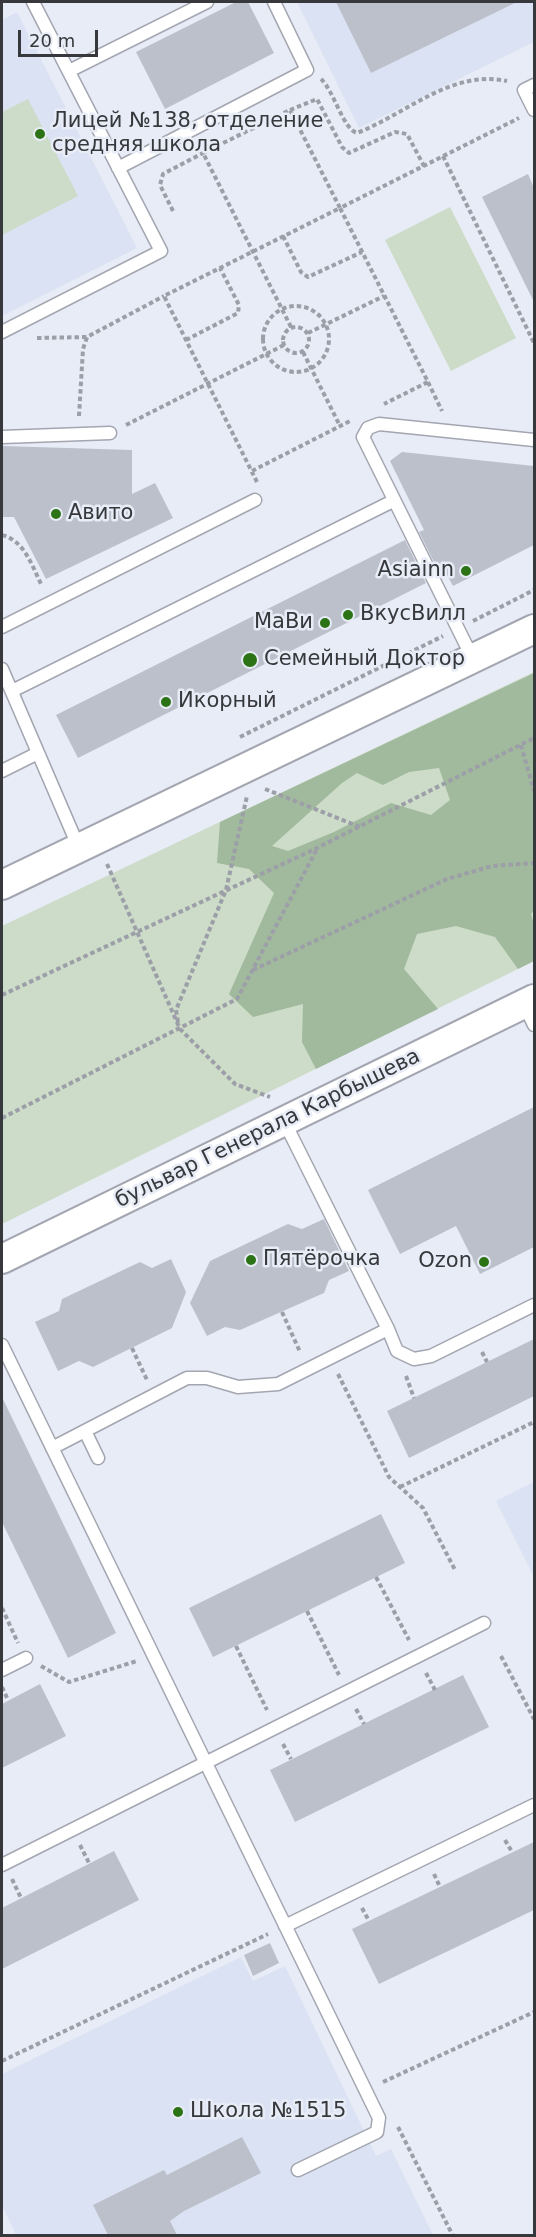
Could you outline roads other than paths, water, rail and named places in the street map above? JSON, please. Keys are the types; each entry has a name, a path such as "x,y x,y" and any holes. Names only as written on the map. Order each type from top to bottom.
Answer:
{"street":[{"path":"2,885 90,843 252,774 472,659 534,630"},
{"name":"бульвар Генерала Карбышева","path":"2,1259 295,1116 531,1009"}],"lane":[{"path":"2,332 161,251 33,2"},
{"path":"69,71 207,2"},
{"path":"118,168 307,70 273,2"},
{"path":"529,88 530,113"},
{"path":"472,659 364,442 364,433 379,424 534,440"},
{"path":"2,437 110,433"},
{"path":"2,627 255,500"},
{"path":"12,691 393,501"},
{"path":"2,669 38,753 90,843"},
{"path":"2,771 38,753"},
{"path":"295,1116 398,1351 414,1359 431,1356 534,1305"},
{"path":"52,1448 187,1378 207,1378 238,1387 278,1384 388,1329"},
{"path":"2,1345 379,2118 377,2132 298,2170"},
{"path":"85,1431 98,1458"},
{"path":"2,1865 484,1623"},
{"path":"2,1670 26,1658"},
{"path":"285,1926 534,1805"}],"place":[{"name":"Лицей №138, отделение средняя школа","path":"40,134"},
{"name":"Авито","path":"56,514"},
{"name":"Asiainn","path":"466,571"},
{"name":"ВкусВилл","path":"348,615"},
{"name":"МаВи","path":"325,623"},
{"name":"Семейный Доктор","path":"250,660"},
{"name":"Икорный","path":"166,702"},
{"name":"Пятёрочка","path":"251,1260"},
{"name":"Ozon","path":"484,1262"},
{"name":"Школа №1515","path":"178,2112"}]}
